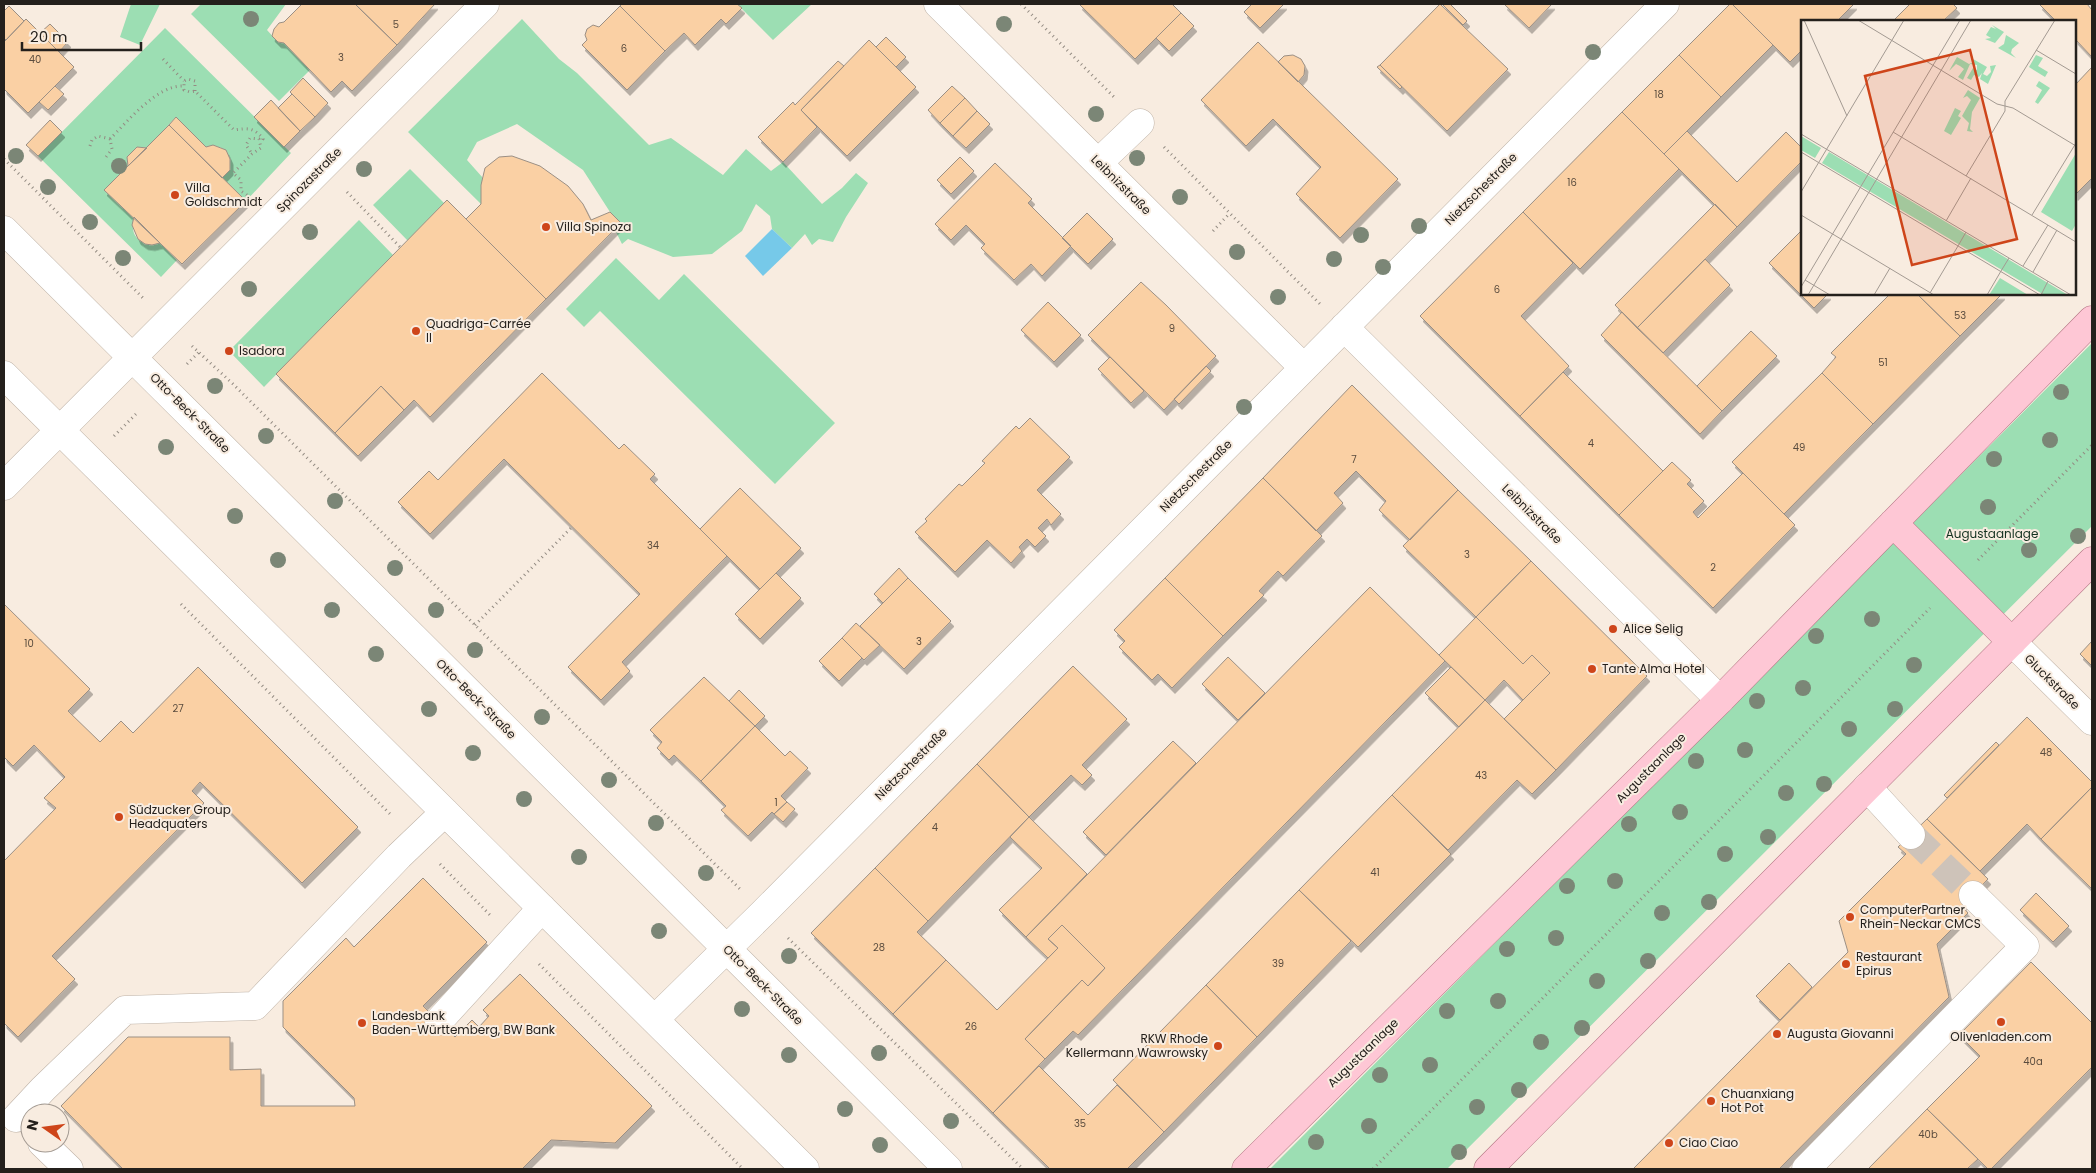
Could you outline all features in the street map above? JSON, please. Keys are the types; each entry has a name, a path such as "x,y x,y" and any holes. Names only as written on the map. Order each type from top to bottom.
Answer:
{"main road":[{"name":"Augustaanlage","path":"1246,1169 1720,700 2092,320"},
{"path":"1894,523 2012,642"},
{"path":"1488,1169 2092,561"}],"street":[{"name":"Spinozastraße","path":"4,486 485,4"},
{"name":"Leibnizstraße","path":"938,4 1304,368"},
{"name":"Nietzschestraße","path":"655,1019 763,913 1665,4"},
{"path":"1098,163 1140,123"},
{"name":"Otto-Beck-Straße","path":"4,230 164,387 948,1169"},
{"name":"Leibnizstraße","path":"1344,328 1720,700"},
{"path":"4,375 805,1169"},
{"name":"Gluckstraße","path":"2012,642 2092,721"},
{"path":"1867,787 1911,834"},
{"path":"17,1118 43,1089 125,1010 255,1006 445,812"},
{"path":"1806,1169 2025,946 1974,895"},
{"path":"439,1021 542,908"},
{"path":"52,1153 68,1169"}],"path":[{"path":"1021,4 1344,328"},
{"path":"163,59 184,81"},
{"path":"184,81 188,79 194,81 195,91 234,130 250,128 258,132 263,139 261,148 252,154 233,173 241,180 241,191"},
{"path":"182,86 184,81"},
{"path":"110,139 161,91 175,86 182,86"},
{"path":"182,86 184,90 195,91"},
{"path":"90,146 92,140 98,136 110,139"},
{"path":"252,154 246,144 250,138 259,139 261,143"},
{"path":"106,157 112,149 110,139"},
{"path":"4,158 167,323 199,352 1023,1169"},
{"path":"323,167 400,247"},
{"path":"90,460 199,352"},
{"path":"1373,1169 2092,445"},
{"path":"475,625 572,527"}],"green space":[{"path":"131,4 160,4 140,45 120,37"},
{"path":"201,4 286,4 267,30 278,42 284,43 310,70 279,101 191,14"},
{"path":"737,4 812,4 773,40"},
{"path":"522,19 559,59 577,73 649,145 671,138 723,175 746,149 771,171 783,162 822,204 842,188 856,173 868,183 846,217 833,242 819,239 812,245 805,234 792,248 772,229 770,216 756,204 742,231 712,254 673,257 628,239 622,244 615,230 621,223 610,212 583,170 517,124 477,142 467,160 483,178 481,204 408,132"},
{"path":"165,28 291,153 246,201 222,178 227,172 230,160 225,150 214,146 206,147 176,117 147,148 137,147 127,157 134,217 133,230 138,239 160,243 177,260 161,277 38,156"},
{"path":"410,169 444,203 408,241 373,205"},
{"path":"359,220 393,255 264,387 229,351"},
{"path":"616,258 659,300 684,274 835,423 775,484 600,311 584,327 566,309"},
{"name":"Augustaanlage","path":"2092,343 2092,526 1447,1169 1270,1169"}],"water":[{"path":"772,229 792,248 763,276 745,256"}],"building":[{"path":"302,4 355,4 397,45 352,91 342,81 331,92 284,43 278,42 272,36 274,29 279,23 284,22"},
{"path":"355,4 435,4 397,45"},
{"path":"622,4 737,4 742,8 726,24 721,19 695,45 684,33 665,51 620,6"},
{"path":"1079,4 1172,4 1181,13 1135,59"},
{"path":"1252,4 1284,4 1260,28 1244,12"},
{"path":"1440,4 1508,69 1447,131 1380,65"},
{"path":"1442,4 1450,4 1467,21 1463,25"},
{"path":"1504,4 1552,4 1529,28"},
{"path":"1730,4 1773,45 1721,97 1679,55"},
{"path":"1732,4 1854,4 1838,20 1801,20 1801,51 1790,62"},
{"path":"1910,4 1953,4 1957,8 1944,20 1894,20"},
{"path":"2039,4 2087,4 2092,10 2092,57 2076,40 2076,20 2055,20"},
{"path":"9,6 24,21 6,40 4,38 4,11"},
{"path":"620,6 665,51 627,90 582,45 587,40 585,35 587,29 593,25 599,27"},
{"path":"1181,13 1194,26 1169,51 1156,38"},
{"path":"26,19 74,67 28,113 4,89 4,42"},
{"path":"50,24 68,42 59,52 40,33"},
{"path":"886,37 906,57 896,67 876,47"},
{"path":"869,40 916,87 847,156 801,110"},
{"path":"1258,42 1398,179 1340,238 1296,194 1321,167 1273,119 1246,146 1201,100"},
{"path":"1293,55 1301,59 1305,66 1304,75 1298,82 1278,62 1284,56"},
{"path":"1679,55 1721,97 1664,154 1622,112"},
{"path":"838,61 844,66 801,110 817,127 783,162 758,137 793,102 795,105"},
{"path":"1380,65 1402,87 1400,89 1377,67"},
{"path":"2092,67 2092,178 2076,194 2076,84"},
{"path":"303,78 328,103 315,117 290,92"},
{"path":"55,86 64,94 48,110 39,102"},
{"path":"952,86 965,98 940,123 928,110"},
{"path":"292,94 315,117 300,131 278,108"},
{"path":"965,98 977,111 953,136 940,123"},
{"path":"271,100 300,131 284,147 254,117"},
{"path":"977,111 990,124 966,148 953,136"},
{"path":"1622,112 1679,169 1580,269 1523,212"},
{"name":"Villa Goldschmidt","path":"176,117 206,147 213,145 226,150 230,159 230,170 222,178 169,125"},
{"path":"50,120 62,132 38,156 26,145"},
{"name":"Villa Goldschmidt","path":"169,125 246,201 182,264 104,190"},
{"path":"1687,131 1737,182 1786,132 1801,147 1801,162 1737,227 1664,154"},
{"path":"137,147 147,148 128,166 127,157"},
{"name":"Villa Spinoza","path":"512,156 540,166 568,186 583,204 591,220 610,212 621,223 546,299 466,219 481,204 481,185 485,168 499,157"},
{"path":"960,157 974,171 951,194 937,180"},
{"path":"995,163 1032,199 1028,203 1071,246 1042,276 1031,264 1014,280 981,248 985,244 966,225 951,240 935,224"},
{"name":"Quadriga-Carrée II","path":"447,200 546,299 430,417 414,400 404,410 381,386 335,433 276,374"},
{"path":"1715,204 1737,227 1637,328 1615,305"},
{"path":"1523,212 1573,263 1521,316 1569,366 1520,416 1420,316"},
{"path":"1087,213 1113,239 1088,264 1062,238"},
{"path":"134,217 160,243 145,244 138,239 132,225"},
{"path":"1801,231 1801,295 1769,263"},
{"path":"1705,259 1730,285 1663,353 1637,328"},
{"path":"1141,282 1216,356 1164,410 1088,335"},
{"path":"1801,295 1827,295 1814,308"},
{"path":"1889,295 1918,295 1960,336 1873,424 1822,373 1836,357 1831,353"},
{"path":"1918,295 2001,295 1960,336"},
{"path":"1048,302 1081,335 1054,362 1021,330"},
{"path":"1622,312 1722,411 1700,434 1601,335"},
{"path":"1751,331 1777,356 1722,411 1697,386"},
{"path":"1110,357 1144,391 1131,403 1098,369"},
{"path":"1206,366 1211,371 1179,404 1174,399"},
{"path":"1563,372 1663,471 1619,515 1520,416"},
{"path":"542,373 619,449 624,444 655,474 650,479 727,556 622,662 630,671 601,700 568,667 640,594 504,459 430,534 398,502 429,471 438,480"},
{"path":"1822,373 1873,424 1784,514 1732,462"},
{"path":"1352,385 1458,490 1410,540 1379,510 1386,501 1356,471 1334,493 1343,503 1316,531 1263,478"},
{"path":"381,386 404,410 358,456 335,433"},
{"path":"1030,418 1070,457 1037,490 1061,514 1051,525 1047,519 1038,528 1046,536 1035,547 1027,539 1019,547 1022,551 1011,563 987,540 955,572 915,532 959,484 962,486 985,463 982,461 1016,426 1019,429"},
{"path":"1672,462 1691,480 1687,484 1704,501 1693,512 1698,518 1743,473 1795,525 1713,608 1619,515"},
{"path":"1263,478 1322,536 1283,576 1278,571 1259,591 1264,595 1223,636 1165,578"},
{"path":"740,488 801,548 760,589 700,529"},
{"path":"1458,490 1531,561 1476,617 1403,546"},
{"name":"Tante Alma Hotel","path":"1531,561 1647,676 1556,770 1504,719 1550,673 1532,655 1523,664 1476,617"},
{"path":"899,568 908,578 883,603 874,594"},
{"path":"776,573 801,598 760,639 735,614"},
{"path":"908,578 951,621 904,669 860,626"},
{"path":"1165,578 1223,636 1172,688 1158,674 1152,680 1119,647 1125,641 1114,630"},
{"path":"1370,587 1445,661 1078,1035 1073,1031 1045,1059 1025,1039 1082,980 1088,986 1105,968 1062,925 1048,939 1058,948 1048,958 1026,937"},
{"name":"Südzucker Group Headquaters","path":"4,604 90,689 68,711 100,742 121,721 133,733 198,667 358,827 302,883 200,782 192,791 204,803 52,956 75,979 18,1037 4,1023 4,861 56,808 44,798 65,777 34,745 13,766 4,757"},
{"path":"1476,617 1523,664 1532,655 1550,673 1523,700 1504,680 1485,700 1439,655"},
{"path":"856,623 880,645 864,660 842,638"},
{"path":"842,638 862,658 839,681 819,661"},
{"path":"2092,641 2092,666 2080,654"},
{"path":"1228,657 1265,693 1238,720 1202,684"},
{"path":"1073,666 1127,719 1082,765 1092,775 1082,785 1071,775 1029,817 977,764"},
{"path":"1451,667 1485,700 1459,727 1425,693"},
{"path":"704,677 755,726 701,781 674,755 669,760 657,748 662,742 650,730"},
{"path":"739,690 765,716 755,726 729,701"},
{"path":"1485,700 1556,770 1532,794 1517,780 1448,850 1392,795"},
{"path":"2027,717 2092,782 2092,787 2041,839 2027,824 1980,871 1927,819"},
{"path":"755,726 785,756 790,751 808,768 781,796 787,802 774,814 772,812 748,836 721,810 726,806 701,781"},
{"path":"1173,741 1196,763 1106,855 1083,832"},
{"path":"1996,742 1999,745 1947,798 1944,795"},
{"path":"977,764 1029,817 928,921 875,868"},
{"path":"2092,787 2092,889 2041,839"},
{"path":"1392,795 1451,854 1358,947 1299,890"},
{"path":"787,802 795,809 783,822 774,814"},
{"path":"1029,817 1087,874 1026,937 999,910 1042,868 1010,837"},
{"path":"1927,819 1988,879 1962,906 1968,913 1937,944 1949,997 1779,1169 1633,1169 1848,952 1839,921 1906,854 1898,847"},
{"path":"875,868 928,921 917,932 946,960 893,1014 811,933"},
{"name":"Landesbank Baden-Württemberg, BW Bank","path":"423,878 487,942 423,1006 455,1037 472,1020 479,1027 489,1016 483,1010 520,974 652,1106 615,1143 551,1140 522,1169 123,1169 70,1115 70,1103 64,1103 128,1037 230,1037 230,1070 261,1069 261,1106 355,1106 354,1098 283,1027 283,1001 346,938 354,947"},
{"path":"1299,890 1351,941 1257,1037 1206,985"},
{"path":"2036,893 2069,926 2053,942 2020,910"},
{"path":"1062,925 1105,968 1088,986 1082,980 1025,1039 1045,1059 993,1113 893,1014 946,960 997,1010 1058,948 1048,939"},
{"path":"2031,962 2092,1023 2092,1067 1991,1169 1988,1169 1927,1109 1980,1056 1959,1035"},
{"path":"1789,963 1812,987 1780,1020 1756,996"},
{"path":"1206,985 1257,1037 1164,1132 1113,1080"},
{"path":"1039,1066 1088,1115 1117,1085 1164,1132 1127,1169 1050,1169 993,1113"},
{"path":"1927,1109 1978,1159 1967,1169 1868,1169"}],"tunnel":[{"path":"1911,835 1973,895"}],"place":[{"name":"Villa Goldschmidt","path":"175,195"},
{"name":"Villa Spinoza","path":"546,227"},
{"name":"Quadriga-Carrée II","path":"416,331"},
{"name":"Isadora","path":"229,351"},
{"name":"Alice Selig","path":"1613,629"},
{"name":"Tante Alma Hotel","path":"1592,669"},
{"name":"Südzucker Group Headquaters","path":"119,817"},
{"name":"ComputerPartner Rhein-Neckar CMCS","path":"1850,917"},
{"name":"Restaurant Epirus","path":"1846,964"},
{"name":"Olivenladen.com","path":"2001,1022"},
{"name":"Landesbank Baden-Württemberg, BW Bank","path":"362,1023"},
{"name":"Augusta Giovanni","path":"1777,1034"},
{"name":"RKW Rhode Kellermann Wawrowsky","path":"1218,1046"},
{"name":"Chuanxiang Hot Pot","path":"1711,1101"},
{"name":"Ciao Ciao","path":"1669,1143"}]}
